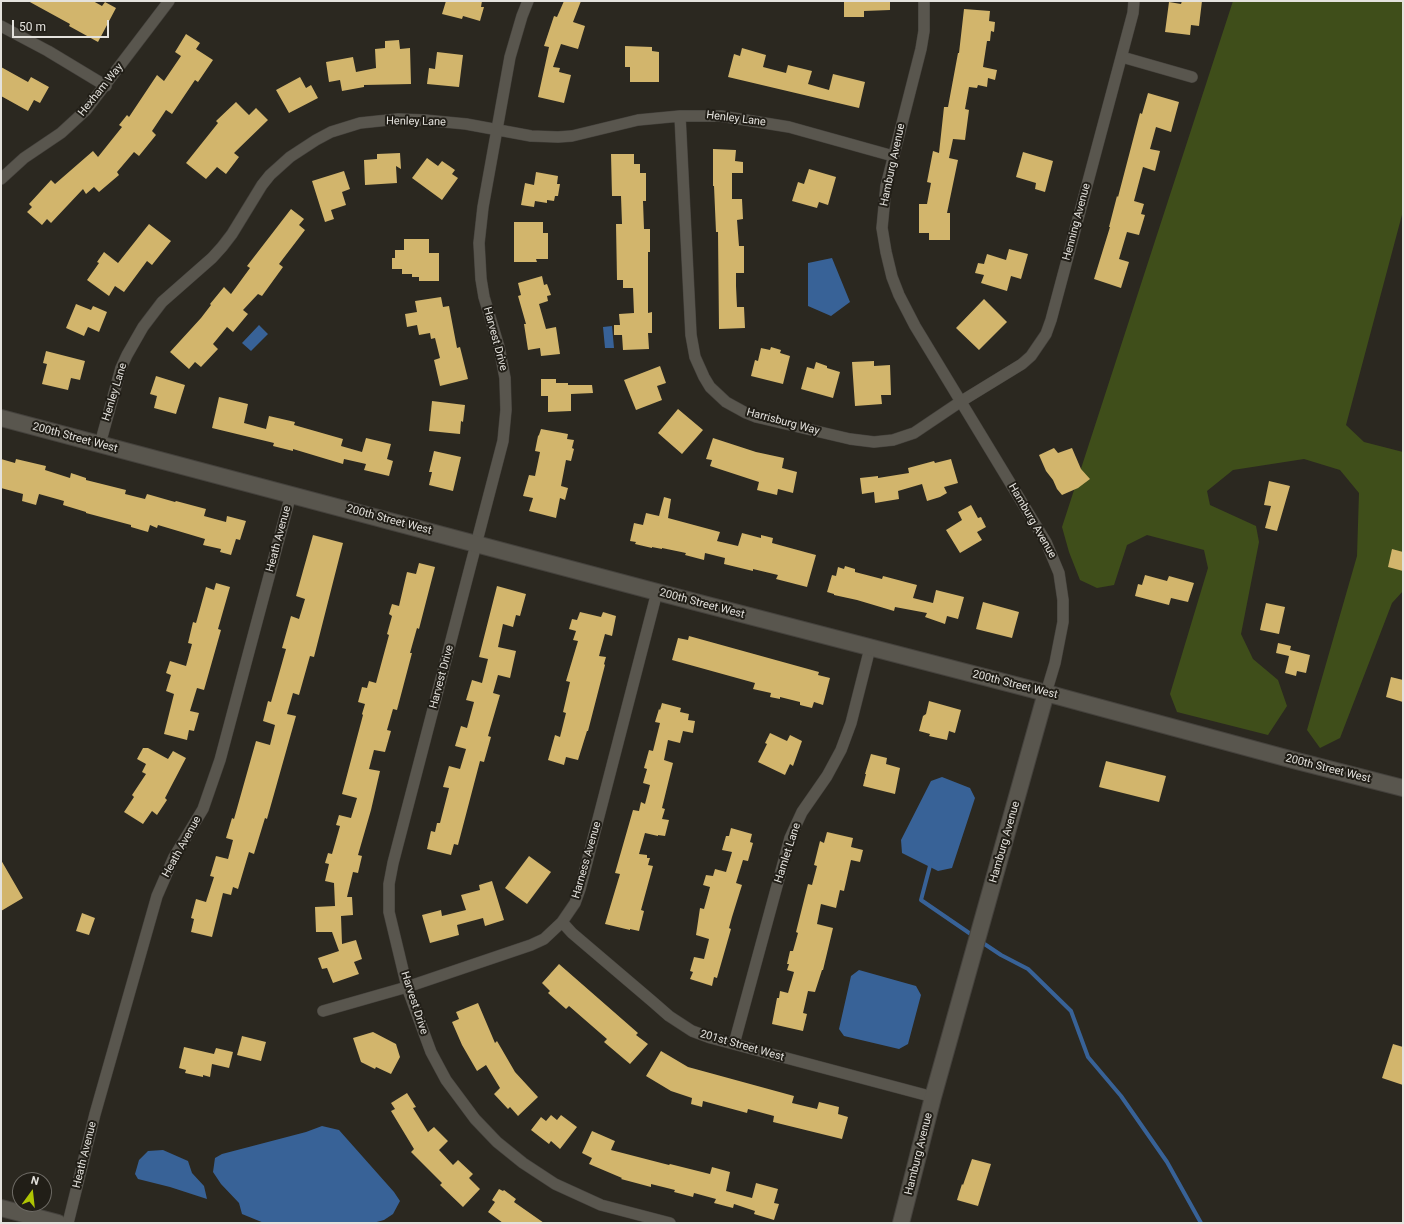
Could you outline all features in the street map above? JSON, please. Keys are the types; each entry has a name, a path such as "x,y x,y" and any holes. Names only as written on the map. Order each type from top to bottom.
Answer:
{"street":[{"name":"Hexham Way","path":"1,179 24,158 70,126 86,110 106,86 169,1"},
{"name":"Harvest Drive","path":"528,1 510,57 481,218 479,243 479,261 484,297 502,363 506,394 503,441 388,884 389,912 407,987 430,1052 442,1074 465,1107 497,1142 525,1165 555,1184 601,1204 670,1223"},
{"name":"Hamburg Avenue","path":"901,1223 933,1097 1055,663 1063,622 1063,600 1059,573 1046,542 915,326 899,295 892,277 886,252 882,228 886,186 921,49 924,31 924,1"},
{"name":"Henning Avenue","path":"960,402 1022,364 1031,356 1046,334 1122,57 1133,13 1134,1"},
{"path":"1,26 48,50 106,86"},
{"path":"1122,57 1192,77"},
{"name":"Henley Lane","path":"100,444 121,368 143,326 168,296 212,258 222,247 243,218 262,185 278,167 290,157 331,132 360,123 398,119 466,124 530,136 558,137 572,136 638,120 680,116 721,116 789,127 894,156"},
{"name":"Harrisburg Way","path":"680,116 692,346 698,367 710,387 736,408 756,417 850,439 874,442 893,440 914,433 960,402"},
{"name":"200th Street West","path":"1,418 1403,788"},
{"name":"Heath Avenue","path":"68,1223 95,1114 157,896 174,857 203,809 220,760 291,494"},
{"name":"Harness Avenue","path":"323,1011 407,987 531,945 544,939 562,922 575,903 580,889 657,592"},
{"name":"Hamlet Lane","path":"734,1044 790,838 802,812 827,776 841,750 851,723 870,648"},
{"name":"201st Street West","path":"562,922 577,938 659,1007 685,1027 701,1035 933,1097"},
{"path":"1,1208 58,1223"}],"green space":[{"path":"1233,1 1403,1 1403,211 1346,425 1364,442 1403,452 1403,591 1392,603 1340,738 1320,748 1307,730 1357,556 1359,493 1340,470 1304,459 1233,470 1207,491 1210,505 1256,526 1259,542 1241,634 1253,659 1278,680 1287,706 1268,735 1177,712 1170,694 1208,568 1204,550 1147,535 1127,545 1114,585 1097,588 1080,580 1069,552 1062,527"}],"water":[{"path":"832,258 850,302 831,316 808,306 808,263"},
{"path":"259,325 268,334 251,351 242,343"},
{"path":"612,326 614,348 605,348 603,327"},
{"path":"942,777 970,788 975,798 952,868 938,871 902,853 901,840 931,781"},
{"path":"859,970 916,986 921,995 908,1044 899,1049 844,1036 839,1029 851,976"},
{"path":"322,1126 339,1130 394,1192 400,1201 393,1214 384,1220 373,1223 264,1223 242,1214 239,1203 221,1184 213,1172 215,1158 222,1154 306,1132"},
{"path":"163,1150 188,1161 192,1173 204,1186 207,1199 170,1187 138,1179 135,1174 139,1160 148,1151"}],"building":[{"path":"28,1 93,1 102,6 105,2 116,8 98,42 69,26 70,24"},
{"path":"446,1 482,1 481,7 484,7 480,21 463,16 462,19 442,14"},
{"path":"564,1 581,1 573,22 585,26 578,49 561,44 553,67 560,68 559,72 571,75 564,103 538,97 549,47 544,46 554,16 557,17"},
{"path":"844,1 890,1 890,10 864,11 864,17 844,17"},
{"path":"1182,1 1202,1 1199,26 1191,25 1190,35 1165,32 1169,2 1181,4"},
{"path":"964,9 990,11 989,21 995,22 994,32 991,31 990,41 987,41 983,67 997,70 995,80 988,78 987,87 978,85 977,88 969,87 965,109 969,110 965,140 953,139 949,158 958,160 947,213 950,213 950,240 929,240 929,233 919,233 919,204 927,204 931,183 927,182 933,151 939,153 944,107 948,107 959,53"},
{"path":"186,34 200,43 196,49 213,60 198,82 195,80 172,114 166,110 152,131 156,135 139,156 134,152 117,172 119,175 99,192 94,187 86,194 83,189 51,223 47,219 42,225 27,212 32,207 29,204 51,180 55,184 93,151 98,157 122,127 119,125 127,115 129,117 157,75 164,81 181,56 175,52"},
{"path":"399,40 400,49 410,48 411,84 364,85 364,87 342,91 340,80 329,82 326,62 353,57 356,72 376,68 375,49 385,48 385,41"},
{"path":"625,46 652,47 652,51 659,52 659,82 630,82 630,67 625,67"},
{"path":"742,48 766,55 763,67 786,73 788,65 812,71 808,84 829,90 833,74 865,82 859,108 728,77 734,54 740,56"},
{"path":"437,52 463,55 459,87 427,84 429,68 435,69"},
{"path":"1,67 28,82 31,77 49,87 40,103 34,100 28,111 1,96"},
{"path":"300,77 306,88 311,85 318,98 289,113 276,90"},
{"path":"1148,93 1179,102 1171,132 1156,127 1150,149 1160,151 1155,171 1143,167 1134,201 1144,204 1141,214 1145,215 1139,235 1127,232 1119,259 1129,262 1121,288 1094,279 1110,227 1140,113 1142,114"},
{"path":"236,102 249,115 256,108 268,120 234,153 239,157 226,174 217,167 206,179 186,163 218,123 216,121"},
{"path":"713,149 736,150 735,161 743,162 743,173 732,173 732,199 742,199 743,219 737,220 739,246 744,246 744,273 736,273 736,286 737,307 744,307 745,328 719,329 718,232 716,232 713,186"},
{"path":"1023,152 1053,161 1045,192 1035,189 1036,183 1016,177"},
{"path":"400,153 401,169 396,166 397,183 365,185 364,160 377,159 377,154"},
{"path":"611,154 634,154 634,164 640,164 640,173 646,173 646,201 643,201 644,229 650,229 650,252 648,252 648,313 652,312 652,333 648,333 649,349 623,350 622,335 614,335 614,325 620,325 619,314 634,313 633,288 623,288 623,280 617,280 616,224 622,224 621,196 612,196"},
{"path":"427,158 438,166 442,161 455,170 452,174 458,178 442,200 412,178"},
{"path":"809,169 836,177 828,205 819,202 817,208 792,201 798,182 804,184"},
{"path":"344,171 350,189 342,192 346,205 331,210 334,219 325,222 312,181"},
{"path":"536,172 558,176 557,184 560,184 558,196 555,196 554,201 547,200 547,203 535,201 534,207 521,205 525,183 534,185"},
{"path":"291,209 304,219 299,225 305,230 279,264 283,267 262,296 258,294 243,310 248,314 233,332 227,327 213,344 218,349 201,367 195,362 189,369 170,352 201,318 224,287 231,294 250,268 247,266"},
{"path":"514,222 543,222 543,233 548,233 548,259 536,259 537,262 514,262"},
{"path":"149,224 171,241 152,265 147,261 124,292 115,286 109,296 87,280 99,263 97,262 104,252 118,263"},
{"path":"404,239 429,239 429,253 439,253 439,281 419,281 419,277 412,277 412,274 402,274 402,269 392,269 392,258 395,258 395,250 404,250"},
{"path":"1009,249 1028,254 1021,279 1011,276 1007,291 981,283 984,275 975,273 978,263 984,264 987,254 1006,260"},
{"path":"542,276 544,285 547,284 551,295 547,296 548,301 539,304 546,329 556,327 560,354 541,356 540,348 528,350 524,324 526,324 518,296 521,295 518,283"},
{"path":"441,297 443,307 449,306 457,348 460,347 468,379 440,386 434,360 440,358 435,338 431,339 430,333 419,335 417,325 407,327 405,314 417,312 415,301"},
{"path":"984,299 1007,322 979,350 956,328"},
{"path":"76,304 91,310 93,306 107,312 99,332 88,327 84,336 66,328"},
{"path":"771,347 781,350 780,353 790,356 783,384 751,376 755,360 758,361 761,348 770,350"},
{"path":"46,351 85,361 80,380 71,378 68,390 42,384 47,364 43,363"},
{"path":"874,361 874,366 890,365 891,395 881,395 882,404 855,406 852,362"},
{"path":"816,362 827,366 827,368 840,372 833,398 801,389 807,367 814,369"},
{"path":"660,366 666,383 657,386 662,400 636,410 624,380"},
{"path":"156,376 185,385 176,414 154,408 157,396 150,394"},
{"path":"541,379 556,379 556,383 568,383 568,385 592,385 593,393 571,394 571,411 548,412 548,396 541,396"},
{"path":"219,397 248,404 244,423 266,429 269,416 295,422 294,425 343,439 341,446 362,452 366,438 391,444 387,459 393,461 389,476 364,470 366,464 344,459 343,464 293,449 293,451 273,446 274,443 212,428"},
{"path":"432,401 465,405 463,422 461,421 460,434 429,431"},
{"path":"678,409 703,430 682,454 658,433"},
{"path":"541,429 568,434 567,439 574,440 572,448 574,449 571,461 566,460 561,486 568,488 565,500 560,498 556,518 529,511 533,498 523,496 529,475 535,476 540,452 535,451"},
{"path":"713,438 756,452 784,458 782,468 797,472 793,493 778,489 777,495 757,490 759,482 710,466 712,460 706,459"},
{"path":"1054,448 1058,453 1072,448 1081,469 1090,479 1078,488 1062,495 1046,471 1039,455"},
{"path":"434,451 461,457 453,491 429,485 432,472 429,472"},
{"path":"1,459 15,463 16,459 46,466 45,470 70,478 71,473 86,478 86,480 126,490 125,494 145,499 147,494 206,509 204,516 226,522 227,516 246,521 240,540 236,539 231,555 220,552 221,549 203,545 205,539 158,525 157,528 150,525 148,532 131,527 131,525 63,505 64,501 39,494 36,505 22,501 23,494 1,488"},
{"path":"951,459 958,483 944,487 947,493 940,497 927,501 922,484 898,491 899,499 875,503 874,492 862,494 860,478 878,476 878,478 909,473 908,468 934,461 935,463"},
{"path":"1269,481 1290,486 1277,531 1265,528 1271,506 1264,505"},
{"path":"664,497 671,499 668,518 720,532 717,541 738,546 742,533 761,538 761,535 773,538 772,543 816,555 807,587 776,579 778,575 724,564 725,558 705,553 704,560 685,555 686,553 662,548 652,548 635,544 636,542 630,541 634,523 643,525 646,513 659,516"},
{"path":"971,505 978,518 981,517 986,527 977,532 982,540 960,553 946,530 962,520 958,512"},
{"path":"313,535 343,543 314,657 310,656 299,695 293,693 287,714 296,716 267,819 265,818 254,854 249,852 238,889 233,887 231,895 223,893 212,937 191,932 194,919 191,918 196,899 206,902 214,877 210,876 216,856 228,859 233,840 226,838 232,818 234,819 256,741 270,745 275,725 263,721 268,701 271,702 286,649 282,648 291,616 299,619 305,599 296,596"},
{"path":"1392,549 1403,552 1403,571 1388,567"},
{"path":"419,563 435,567 419,629 417,628 410,653 412,653 397,710 393,709 387,730 391,731 385,752 374,750 369,769 380,771 358,855 362,856 358,873 353,872 347,897 352,897 353,915 341,916 342,944 356,940 362,959 354,962 359,974 333,983 327,968 322,969 318,958 339,951 332,932 316,932 315,907 335,906 334,883 325,881 329,864 325,863 328,853 332,854 340,826 336,825 339,815 351,818 357,798 342,794 365,704 358,702 362,687 367,688 369,681 376,683 389,635 387,634 392,616 389,614 392,604 399,606 407,572 416,574"},
{"path":"845,566 855,569 855,572 882,579 883,576 917,585 913,598 933,603 936,590 964,597 958,619 947,616 945,624 925,617 927,613 895,607 894,611 827,592 832,575 836,576 838,567 844,569"},
{"path":"1145,575 1167,581 1169,576 1194,583 1188,602 1171,598 1169,605 1135,596 1138,584 1142,585"},
{"path":"216,583 230,587 218,629 221,630 204,690 197,688 190,711 199,713 194,731 189,730 187,740 164,734 174,694 166,691 171,675 166,673 170,661 186,666 192,644 188,643 193,622 196,623 206,587 214,590"},
{"path":"497,586 526,594 520,616 516,615 513,627 503,624 498,647 516,651 510,678 498,675 493,693 500,695 488,736 491,737 484,762 480,761 458,845 454,844 451,855 427,849 431,831 435,832 437,823 440,823 449,788 443,787 449,766 460,769 466,749 455,746 461,726 467,728 474,702 466,700 472,680 482,683 488,659 479,657"},
{"path":"983,602 1019,612 1012,638 976,629"},
{"path":"1266,603 1285,607 1279,634 1260,630"},
{"path":"580,612 601,617 603,612 616,616 612,636 605,634 599,656 606,657 605,665 588,731 578,760 566,757 564,765 548,760 555,735 560,737 566,713 563,712 570,682 566,681 578,641 573,640 576,631 569,629 572,619 577,620"},
{"path":"689,636 819,672 818,675 830,678 823,705 814,702 812,708 800,705 800,702 780,697 780,699 770,697 771,693 753,689 755,683 672,660 678,638 688,640"},
{"path":"1278,643 1291,646 1290,650 1310,655 1306,673 1297,671 1296,676 1285,673 1289,656 1276,653"},
{"path":"1391,677 1403,680 1403,702 1386,697"},
{"path":"929,701 961,710 955,733 949,731 947,740 929,736 930,734 919,731 923,716 926,714"},
{"path":"662,703 681,708 680,712 689,714 688,720 695,721 693,733 683,731 680,743 668,740 664,760 673,763 662,808 665,809 662,819 669,820 665,836 645,833 639,854 647,855 647,858 650,858 648,865 653,866 641,910 644,911 639,931 630,930 605,924 620,874 615,873 633,810 639,811 641,802 645,804 650,785 643,783 647,769 644,768 649,750 653,751 660,723 655,722"},
{"path":"770,733 787,741 790,735 802,741 793,766 790,764 785,775 758,762 767,744 765,743"},
{"path":"143,748 148,748 168,759 173,751 186,758 165,798 167,800 157,815 152,811 143,824 124,812 134,797 132,795 146,774 142,772 146,764 137,759"},
{"path":"871,754 887,758 886,764 900,768 895,794 863,786"},
{"path":"1106,761 1166,776 1159,802 1099,787"},
{"path":"731,828 752,834 750,842 753,843 748,861 743,860 736,883 742,885 729,928 731,929 717,978 714,977 712,986 690,979 693,972 690,971 694,957 704,959 709,939 696,935 700,908 704,909 710,887 703,885 706,875 713,876 715,869 726,872 732,852 722,850 726,836 729,836"},
{"path":"827,832 853,838 851,847 863,850 860,862 851,860 844,891 840,890 836,908 821,904 817,924 833,928 823,970 815,992 808,991 803,1013 807,1014 803,1031 772,1024 777,998 779,998 780,991 788,993 794,972 787,970 790,951 793,951 798,933 796,932 808,884 812,885 817,866 814,865 820,841 824,843"},
{"path":"529,856 551,872 527,904 505,888"},
{"path":"1,860 23,898 1,911"},
{"path":"492,881 504,920 485,926 483,918 457,925 459,935 430,943 422,915 441,910 442,916 466,910 461,895 480,890 479,885"},
{"path":"82,913 95,918 89,935 76,931"},
{"path":"559,964 638,1033 636,1035 648,1044 630,1064 604,1042 607,1039 569,1006 566,1009 548,993 550,991 542,983"},
{"path":"478,1003 495,1043 497,1041 515,1072 538,1097 518,1116 510,1107 508,1109 494,1094 500,1088 486,1065 477,1071 462,1045 452,1022 459,1019 456,1012"},
{"path":"373,1032 396,1044 400,1057 391,1074 376,1067 375,1069 361,1062 353,1038"},
{"path":"242,1036 266,1042 261,1061 237,1055"},
{"path":"1393,1044 1403,1047 1403,1085 1382,1078"},
{"path":"184,1047 214,1054 216,1048 233,1052 229,1068 212,1064 210,1077 185,1073 186,1070 179,1068"},
{"path":"661,1051 688,1067 794,1096 792,1103 817,1109 819,1102 839,1107 838,1114 848,1117 842,1139 773,1122 774,1116 748,1109 747,1113 703,1101 702,1107 691,1104 692,1098 671,1091 646,1076"},
{"path":"407,1093 416,1107 413,1108 428,1132 434,1127 448,1141 439,1150 453,1165 458,1160 473,1174 469,1178 480,1189 463,1207 440,1185 442,1183 411,1152 414,1149 391,1111 395,1109 391,1103"},
{"path":"551,1115 557,1120 561,1115 577,1127 560,1149 551,1141 549,1144 531,1130 541,1117 546,1121"},
{"path":"592,1131 615,1141 611,1150 710,1174 712,1167 730,1172 726,1191 752,1198 756,1183 778,1189 774,1203 779,1204 774,1220 754,1214 755,1211 734,1204 733,1208 714,1203 716,1199 694,1193 693,1197 674,1192 675,1190 651,1184 651,1187 621,1179 622,1178 589,1164 592,1158 582,1153"},
{"path":"972,1159 991,1164 978,1206 957,1200"},
{"path":"499,1189 504,1190 516,1199 514,1202 544,1223 503,1223 488,1212 495,1202 492,1200"}],"waterway":[{"path":"931,862 921,900 975,937"},
{"path":"980,941 1001,955 1028,969 1071,1011 1088,1057 1121,1096 1167,1162 1201,1223"}]}
